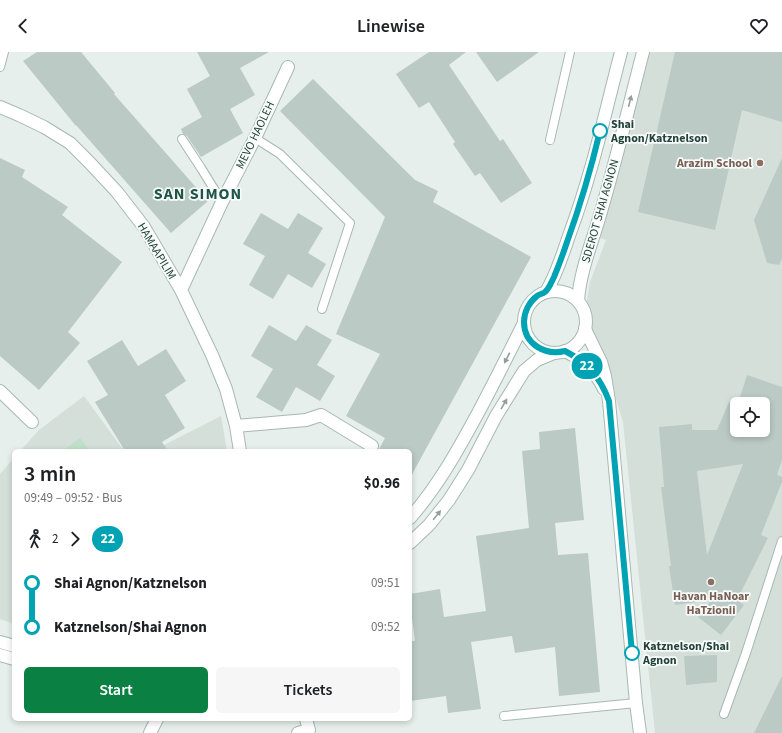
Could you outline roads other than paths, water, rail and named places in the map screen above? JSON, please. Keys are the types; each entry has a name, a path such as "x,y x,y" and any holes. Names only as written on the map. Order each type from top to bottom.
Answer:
{"street":[{"name":"SDEROT SHAI AGNON","path":"546,292 557,270 578,212 598,143 621,52"},
{"name":"SDEROT SHAI AGNON","path":"578,301 581,280 588,252 602,209 643,52"},
{"name":"MEVO HAOLEH","path":"181,290 288,67"},
{"name":"HAMAAPILIM","path":"0,107 44,127 70,143 117,192 144,227 181,290 212,355 223,382 236,426 240,449"},
{"path":"412,541 429,525 449,500 468,470 524,371 537,360 559,352 574,346 578,343 583,334 586,324 585,314 578,301 570,294 560,291 550,291 536,296 525,312 524,323 526,333 535,346 544,351 559,352 580,360 595,374 609,401"},
{"path":"412,516 423,503 448,467 506,360 524,323"},
{"path":"585,329 601,362 609,401 640,733"},
{"path":"0,391 32,422"},
{"path":"236,426 306,420 321,415 372,446"},
{"path":"0,642 12,645"},
{"path":"0,655 12,658"},
{"path":"150,733 156,721"},
{"path":"298,733 309,730 307,721"}],"lane":[{"path":"0,67 4,52"},
{"path":"550,140 570,52"},
{"path":"255,138 280,154 350,223 322,309"},
{"path":"182,139 222,202"},
{"path":"724,714 746,653 782,541"},
{"path":"504,716 636,703"}],"place":[{"name":"Shai Agnon/Katznelson","path":"600,131"},
{"name":"Arazim School","path":"760,163"},
{"name":"Havan HaNoar HaTzionii","path":"711,582"},
{"name":"Katznelson/Shai Agnon","path":"632,653"}],"district":[{"name":"SAN SIMON","path":"198,193"}]}
